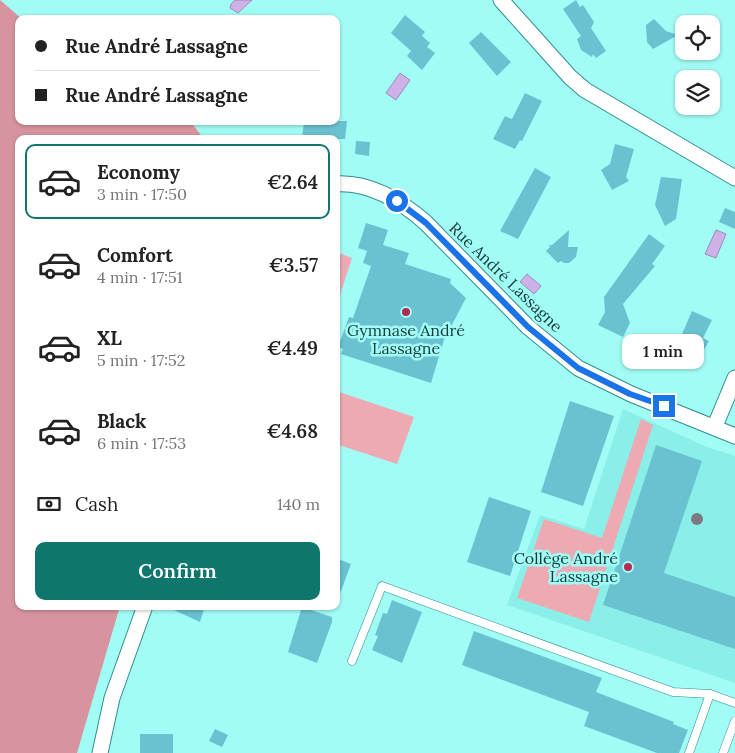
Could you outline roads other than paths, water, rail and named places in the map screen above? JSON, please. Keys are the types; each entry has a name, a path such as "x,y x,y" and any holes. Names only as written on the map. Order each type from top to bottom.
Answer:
{"street":[{"path":"502,0 570,77 585,90 735,178"},
{"name":"Rue André Lassagne","path":"340,184 365,187 409,208 528,327 578,368 630,394 715,426 735,436"},
{"path":"715,426 735,378"},
{"path":"100,753 112,698 144,610"}],"lane":[{"path":"352,661 382,586 673,692 710,694 735,703"},
{"path":"689,753 710,694"},
{"path":"723,753 735,721"}],"place":[{"name":"Gymnase André Lassagne","path":"406,312"},
{"name":"Collège André Lassagne","path":"628,567"}]}
